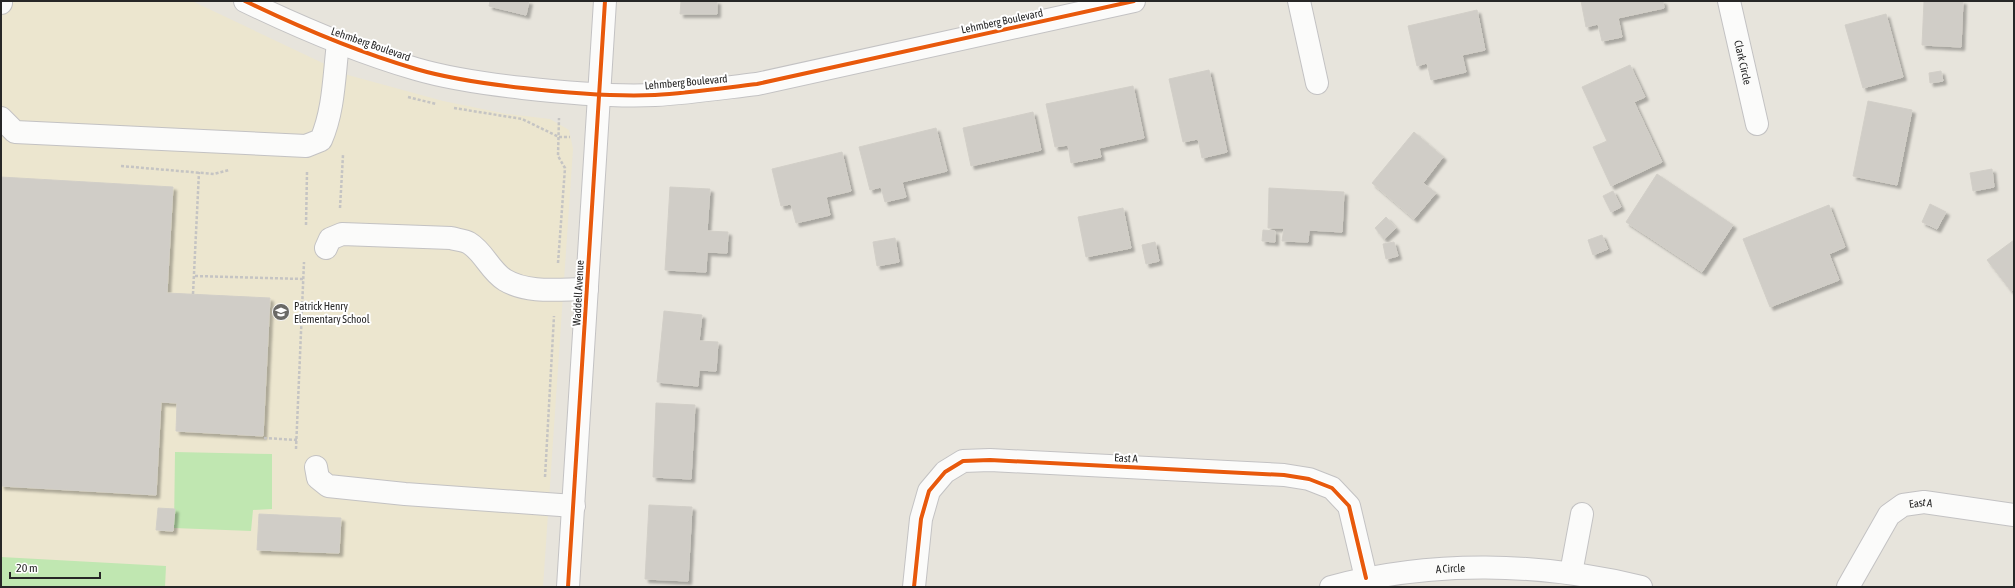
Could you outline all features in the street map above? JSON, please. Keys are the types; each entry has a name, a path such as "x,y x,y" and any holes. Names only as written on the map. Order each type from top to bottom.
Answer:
{"street":[{"name":"Lehmberg Boulevard","path":"245,1 338,43 417,69 461,79 560,92 599,95 655,95 757,84 1064,9 1134,1"},
{"name":"Waddell Avenue","path":"568,587 605,1"},
{"path":"1299,1 1317,83"},
{"name":"Clark Circle","path":"1729,1 1757,124"},
{"path":"1,118 15,132 306,146 321,140 326,130 330,112 338,43"},
{"path":"326,248 330,239 342,234 451,238 468,242 479,251 491,268 505,280 519,287 587,289"},
{"name":"East A","path":"914,587 921,519 928,491 945,472 963,461 990,460 1284,475 1310,479 1332,488 1349,506 1366,578"},
{"path":"316,467 318,478 328,486 405,494 574,506"},
{"name":"East A","path":"1848,587 1889,515 1903,505 1924,502 2014,515"},
{"path":"1571,573 1582,514"},
{"name":"A Circle","path":"1331,587 1366,578 1402,572 1478,568 1571,573 1641,587"}],"path":[{"path":"544,504 556,289 565,168 558,156 560,92"},
{"path":"404,95 439,104"},
{"path":"453,107 522,119 559,137 596,138"},
{"path":"306,146 308,182 306,231"},
{"path":"193,294 199,172"},
{"path":"296,455 304,259"},
{"path":"195,276 303,279"},
{"path":"264,438 297,440"}],"shaded area":[{"name":"Patrick Henry Elementary School","path":"1,1 192,1 348,75 443,101 507,114 550,119 569,130 573,149 543,587 1,587"}],"green space":[{"path":"175,452 272,454 272,509 253,510 251,531 174,528"},
{"path":"1,557 166,566 165,587 1,587"}],"building":[{"path":"490,1 529,1 526,15 489,6"},
{"path":"681,1 717,1 717,14 680,14"},
{"path":"1581,1 1663,1 1664,8 1618,18 1622,37 1602,41 1598,24 1586,27"},
{"path":"1924,1 1963,1 1961,47 1922,45"},
{"path":"1477,10 1485,50 1462,55 1466,72 1431,80 1427,63 1417,66 1408,26"},
{"path":"1886,14 1903,77 1863,88 1845,25"},
{"path":"1630,65 1645,97 1634,102 1662,162 1611,186 1593,147 1607,141 1582,87"},
{"path":"1209,70 1227,152 1202,158 1198,139 1183,142 1169,79"},
{"path":"1941,71 1943,81 1930,83 1929,73"},
{"path":"1133,86 1144,138 1099,148 1101,157 1071,163 1068,145 1055,147 1046,104"},
{"path":"1868,101 1912,110 1897,185 1853,176"},
{"path":"1033,112 1041,150 971,166 963,128"},
{"path":"936,128 947,171 902,182 906,197 885,202 881,187 870,190 859,147"},
{"path":"1414,132 1443,157 1423,183 1436,193 1414,219 1372,183"},
{"path":"842,152 851,191 826,197 830,215 796,223 791,204 781,206 772,169"},
{"path":"1992,169 1994,187 1973,191 1970,173"},
{"path":"1657,174 1733,225 1702,272 1626,222"},
{"path":"1,177 173,187 167,293 270,298 263,436 176,431 177,403 161,402 156,495 1,486"},
{"path":"670,187 710,189 707,231 728,232 727,253 707,252 706,272 665,270"},
{"path":"1269,188 1344,192 1342,232 1309,230 1308,242 1282,241 1284,228 1268,228"},
{"path":"1613,191 1621,207 1611,212 1603,196"},
{"path":"1930,204 1946,212 1937,229 1922,222"},
{"path":"1829,205 1845,247 1829,254 1839,280 1770,307 1743,239"},
{"path":"1123,208 1131,248 1086,257 1078,217"},
{"path":"1386,217 1396,228 1384,239 1375,228"},
{"path":"1263,230 1275,231 1275,242 1262,241"},
{"path":"1602,235 1608,249 1593,255 1588,240"},
{"path":"895,238 899,262 877,266 873,242"},
{"path":"2014,240 2014,289 2011,291 1987,260"},
{"path":"1155,242 1159,261 1146,264 1142,245"},
{"path":"1394,242 1398,256 1386,259 1383,244"},
{"path":"664,311 702,315 699,341 718,342 716,371 699,370 698,386 657,382"},
{"path":"656,403 695,405 691,479 653,477"},
{"path":"649,505 692,507 688,581 645,579"},
{"path":"158,508 175,509 173,531 156,530"},
{"path":"259,514 341,518 339,553 257,550"}],"cycle path":[{"path":"245,1 287,21 351,47 429,73 482,83 540,90 622,95 681,93 757,84 1134,1"},
{"path":"568,587 605,1"},
{"path":"914,587 921,519 929,491 945,472 963,461 990,460 1284,475 1309,479 1332,488 1349,506 1366,578"}],"place":[{"name":"Patrick Henry Elementary School","path":"281,312"}]}
